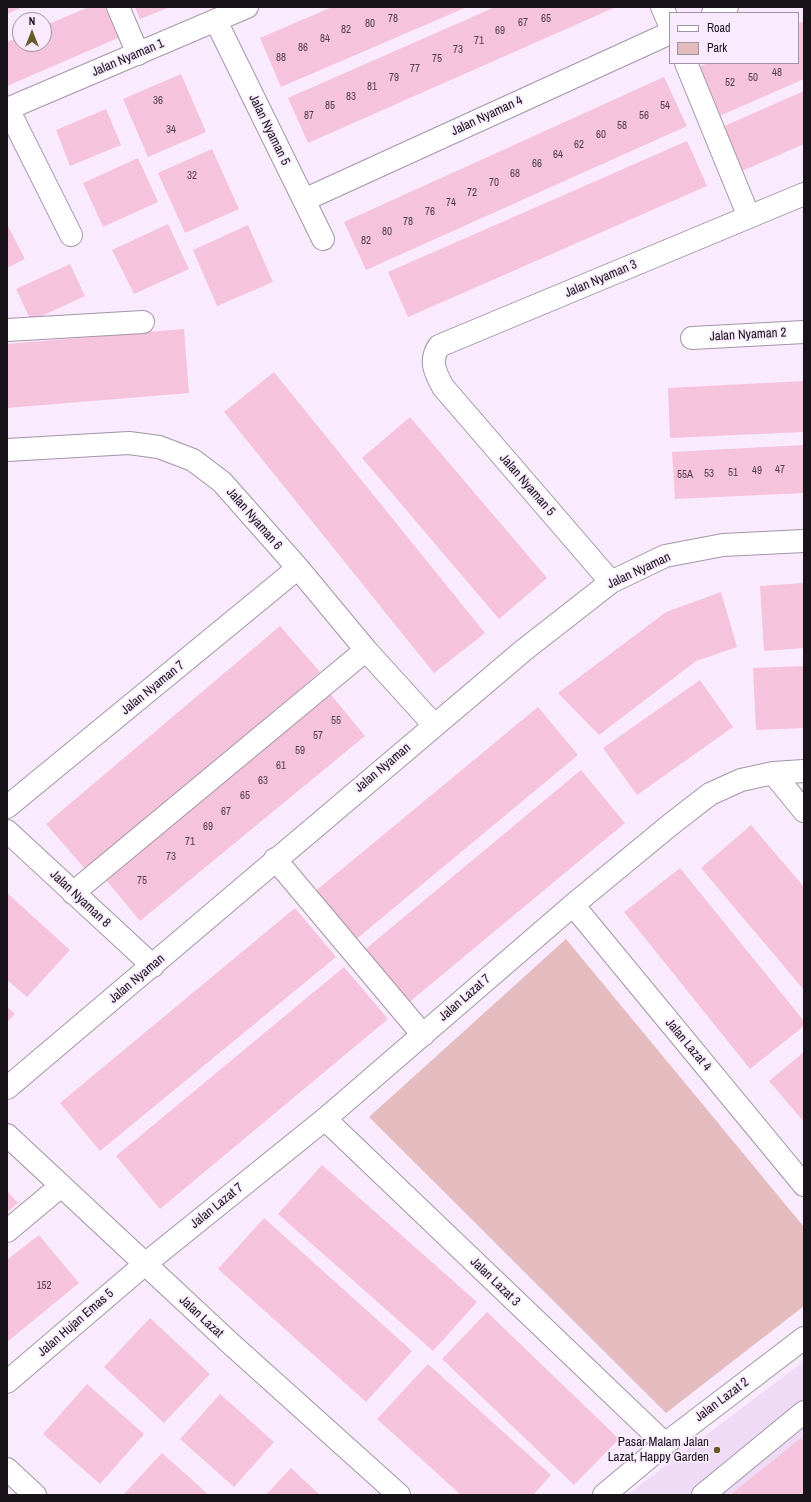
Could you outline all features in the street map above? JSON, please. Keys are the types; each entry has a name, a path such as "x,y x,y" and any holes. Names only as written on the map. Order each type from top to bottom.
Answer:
{"street":[{"path":"118,7 138,54"},
{"name":"Jalan Nyaman 1","path":"71,235 8,109 247,7"},
{"path":"662,7 669,23"},
{"path":"715,12 727,7"},
{"name":"Jalan Nyaman 5","path":"216,21 323,239"},
{"name":"Jalan Nyaman 4","path":"304,200 669,32"},
{"path":"686,64 750,216"},
{"name":"Jalan Nyaman 3","path":"443,387 435,373 433,363 435,353 439,346 804,194"},
{"path":"7,330 143,322"},
{"name":"Jalan Nyaman 2","path":"692,338 804,332"},
{"name":"Jalan Nyaman 5","path":"443,387 611,582"},
{"name":"Jalan Nyaman 6","path":"7,450 129,443 159,446 193,460 222,482 298,568 366,650 434,725"},
{"name":"Jalan Nyaman","path":"7,1088 153,966 434,725 524,650 611,582 665,556 723,545 804,541"},
{"name":"Jalan Nyaman 7","path":"7,807 298,568"},
{"path":"73,893 366,650"},
{"name":"Jalan Lazat 7","path":"145,1264 325,1120 573,905 710,794 741,780 773,773 804,771"},
{"path":"773,773 804,811"},
{"name":"Jalan Nyaman 8","path":"7,831 153,966"},
{"path":"275,860 423,1035"},
{"name":"Jalan Lazat 4","path":"573,905 804,1185"},
{"name":"Jalan Lazat 3","path":"325,1120 665,1444"},
{"name":"Jalan Lazat","path":"7,1135 230,1343 399,1495"},
{"path":"7,1231 61,1186"},
{"name":"Jalan Hujan Emas 5","path":"7,1382 145,1264"},
{"name":"Jalan Lazat 2","path":"604,1495 665,1444 804,1338"},
{"path":"703,1495 801,1420"},
{"path":"7,1469 35,1495"}],"shaded area":[{"path":"804,1361 804,1495 627,1495"}],"green space":[{"path":"566,939 804,1227 804,1306 666,1413 369,1117"}],"building":[{"path":"7,7 23,7 7,14"},
{"path":"89,7 105,7 118,38 7,86 7,42 12,40 12,52 52,52 52,23"},
{"path":"135,7 170,7 140,19"},
{"path":"332,7 467,7 281,87 260,38"},
{"path":"495,7 616,7 308,143 288,98"},
{"path":"804,21 804,79 708,121 687,72 706,64 799,64 799,24"},
{"path":"181,74 206,132 148,157 123,99"},
{"path":"664,77 687,126 366,270 344,222"},
{"path":"804,91 804,144 733,175 713,131"},
{"path":"106,109 121,145 70,166 56,130"},
{"path":"687,141 707,186 408,317 388,272"},
{"path":"212,149 239,209 185,233 158,173"},
{"path":"138,158 158,202 103,227 83,183"},
{"path":"7,224 25,259 7,268"},
{"path":"168,224 189,269 134,294 112,250"},
{"path":"248,225 273,282 217,306 193,250"},
{"path":"70,264 85,296 31,321 16,289"},
{"path":"184,329 189,393 7,408 7,344"},
{"path":"274,372 485,633 434,673 224,412"},
{"path":"804,381 804,432 670,438 668,388"},
{"path":"410,417 547,578 499,619 362,458"},
{"path":"804,445 804,493 675,499 672,452"},
{"path":"804,583 804,648 764,651 760,586"},
{"path":"721,592 737,647 696,661 599,735 558,693 666,612"},
{"path":"280,626 320,672 86,870 46,824"},
{"path":"804,666 804,728 756,730 753,668"},
{"path":"700,680 733,727 637,795 603,748"},
{"path":"327,690 365,736 140,921 102,875"},
{"path":"538,707 578,755 354,941 313,893"},
{"path":"581,770 625,823 407,1004 362,952"},
{"path":"751,825 804,887 804,990 701,868"},
{"path":"680,868 804,1021 804,1026 750,1069 624,912"},
{"path":"7,893 70,950 27,997 7,980"},
{"path":"295,908 336,957 100,1151 60,1103"},
{"path":"344,967 388,1019 160,1209 116,1156"},
{"path":"7,1007 15,1014 7,1022"},
{"path":"804,1052 804,1122 769,1081"},
{"path":"322,1165 477,1302 433,1351 278,1214"},
{"path":"7,1191 18,1203 7,1212"},
{"path":"264,1218 412,1351 366,1402 218,1269"},
{"path":"39,1235 79,1283 7,1342 7,1260"},
{"path":"487,1312 619,1439 574,1485 442,1359"},
{"path":"150,1318 210,1374 164,1423 104,1367"},
{"path":"428,1364 551,1475 533,1495 461,1495 377,1419"},
{"path":"87,1384 144,1434 100,1484 43,1434"},
{"path":"220,1394 274,1442 234,1487 180,1439"},
{"path":"801,1438 804,1442 804,1495 730,1495"},
{"path":"162,1453 209,1495 123,1495"},
{"path":"291,1468 320,1495 266,1495"}],"place":[{"name":"Pasar Malam Jalan Lazat, Happy Garden","path":"717,1450"}]}
